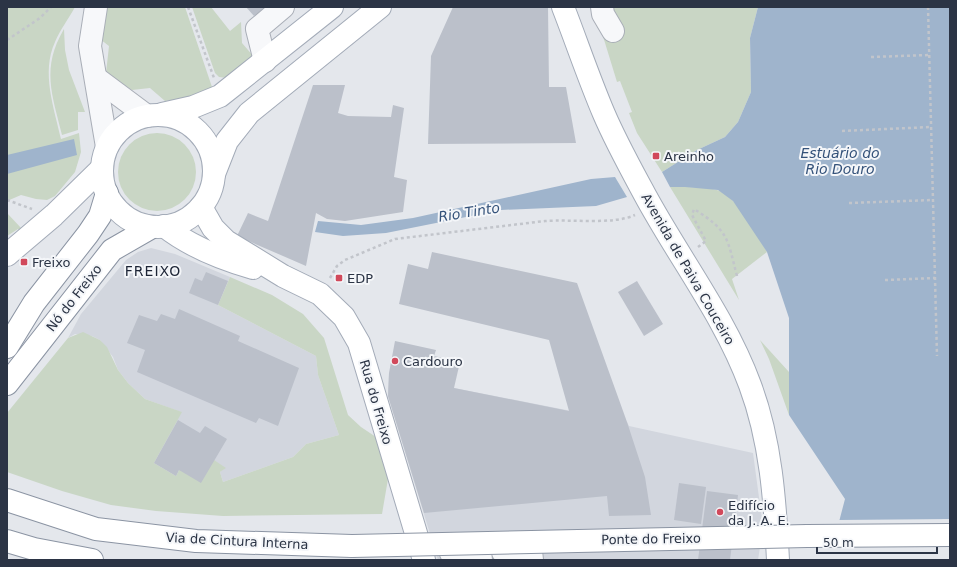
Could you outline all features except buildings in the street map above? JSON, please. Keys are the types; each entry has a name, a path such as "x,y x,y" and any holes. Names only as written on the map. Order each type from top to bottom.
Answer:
{"main road":[{"path":"7,255 54,215 105,158 116,134 128,123 193,107 220,96 332,7"},
{"path":"105,158 103,181 107,193 114,206 125,216 138,223 158,226 171,226 188,219 201,207 210,191 214,174 226,142 249,113 380,7"},
{"name":"Avenida de Paiva Couceiro","path":"563,7 584,65 605,116 646,196 726,331 750,385 767,444 772,473 778,560"},
{"name":"Avenida de Paiva Couceiro","path":"572,7 574,35"},
{"path":"153,116 177,118 192,126 205,140 212,156 214,174"},
{"path":"7,347 34,303 88,234 100,216 107,193"},
{"name":"Rua do Freixo","path":"201,207 213,228 226,241 283,276 320,294 344,317 359,343 423,557"},
{"name":"Rua do Freixo","path":"158,226 234,262 283,276"},
{"name":"Nó do Freixo","path":"7,384 112,250 158,226"},
{"path":"7,322 34,303"},
{"name":"Via de Cintura Interna","path":"7,500 96,529 196,541 352,546"},
{"name":"Ponte do Freixo","path":"352,546 807,536 950,535"},
{"path":"7,541 34,549 92,560"}],"street":[{"path":"96,7 90,46 96,78 105,158"},
{"path":"602,7 603,14 613,31"},
{"path":"265,61 257,29 268,10"},
{"path":"96,78 153,116"},
{"path":"423,557 480,556 531,551 532,560"}],"path":[{"path":"7,40 40,18 52,7"},
{"path":"188,7 212,74"},
{"path":"928,7 937,356"},
{"path":"871,57 929,55"},
{"path":"842,131 931,127"},
{"path":"7,200 54,215"},
{"path":"849,203 933,200"},
{"path":"696,248 706,241 692,215 694,210 714,222 728,239 737,276"},
{"path":"320,294 337,266 344,260 395,239 568,219 615,221 626,219 639,213"},
{"path":"885,280 935,278"}],"shaded area":[{"path":"151,248 175,254 230,277 218,305 316,356 318,375 339,435 306,444 293,457 223,482 220,472 225,468 179,470 176,476 154,463 181,412 145,399 128,383 118,370 113,357 100,340 92,336 75,334 68,338 81,314 126,260 138,252"},
{"path":"389,373 454,388 627,422 629,426 753,453 763,527 758,560 438,560 388,396"}],"green space":[{"path":"7,7 75,7 55,42 49,65 49,78 52,103 61,139 79,133 81,152 75,172 55,196 47,200 21,195 7,201"},
{"path":"107,7 185,7 213,90 180,99 165,101 150,88 132,90 106,73 109,46 96,36 100,17"},
{"path":"192,7 211,7 230,31 241,22 242,43 254,57 227,78 219,77 215,73"},
{"path":"594,7 758,7 750,38 751,92 738,122 725,137 697,150 662,172 637,133 629,113 632,112 620,81 617,82"},
{"path":"64,29 65,50 69,70 85,112 78,112 78,130 62,135 52,94 51,69 57,43"},
{"path":"157,133 172,136 184,145 193,157 196,172 193,187 184,199 172,208 157,211 142,208 130,199 121,187 118,172 121,157 130,145 142,136"},
{"path":"670,187 703,188 720,191 735,203 753,227 767,252 732,279 739,300"},
{"path":"7,213 22,229 20,231 18,229 7,236"},
{"path":"230,277 272,295 303,314 324,338 348,415 361,427 379,439 388,479 382,514 223,516 156,511 111,505 62,491 7,472 7,413 68,338 83,332 100,340 107,347 118,370 128,383 145,399 182,412 154,463 176,476 179,470 214,460 226,468 220,472 223,482 293,457 306,444 339,435 318,375 316,356 218,305"},
{"path":"760,340 789,372 789,415 769,359"}],"water":[{"name":"Estuário do Rio Douro","path":"758,7 950,7 950,519 944,519 829,560 845,499 789,415 789,318 767,252 733,201 718,190 670,187 662,172 697,150 725,137 738,122 751,92 750,38"},
{"path":"74,139 77,155 7,174 7,155"},
{"name":"Rio Tinto","path":"615,177 627,197 596,206 501,210 386,233 343,236 315,232 318,221 361,225 413,218 591,179"}],"pier":[{"path":"950,519 950,521 945,521 940,526 940,560 827,560 838,520"}],"place":[{"name":"Areinho","path":"656,156"},
{"name":"Freixo","path":"24,262"},
{"name":"EDP","path":"339,278"},
{"name":"Cardouro","path":"395,361"},
{"name":"Edifício da J. A. E.","path":"720,512"}],"district":[{"name":"FREIXO","path":"153,271"}]}
